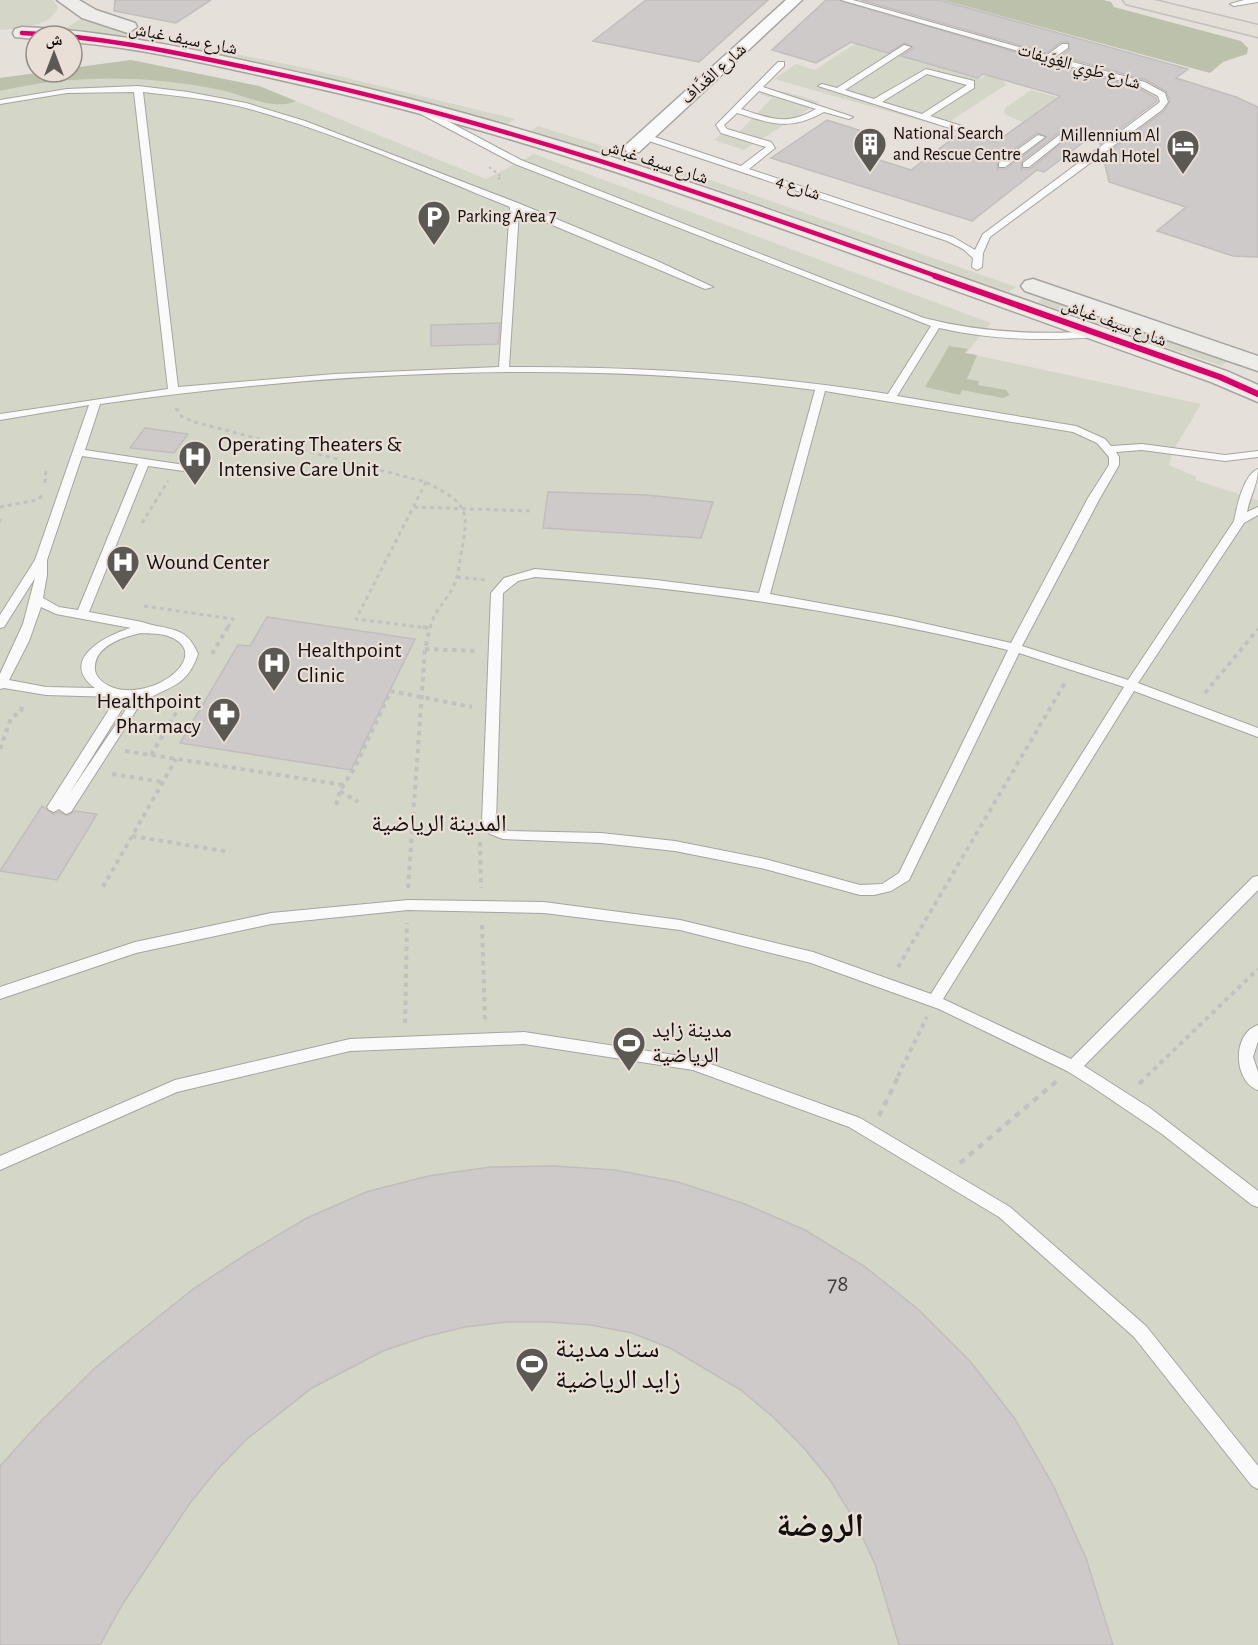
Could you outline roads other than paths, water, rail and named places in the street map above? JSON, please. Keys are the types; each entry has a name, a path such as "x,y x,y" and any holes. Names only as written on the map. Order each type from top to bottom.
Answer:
{"main road":[{"path":"1132,0 1258,32"},
{"path":"1225,2 1258,10"}],"street":[{"name":"شارع الغَدَّاف","path":"639,142 795,0"},
{"name":"شارع سيف غباش","path":"67,2 102,19 130,28 371,77 607,140 639,142 763,190 977,262 998,274"},
{"name":"شارع سيف غباش","path":"67,2 68,13 63,18 46,27 12,34 106,39 406,103 576,152 691,189 1100,334 1220,377 1258,394"},
{"name":"شارع سيف غباش","path":"1019,281 1258,364"},
{"path":"1100,334 1124,330 1124,324 1115,315"}],"lane":[{"name":"شارع طَوِي الغِوَيفات","path":"845,0 1142,84 1162,95 1164,102 986,236 977,262"},
{"path":"1225,2 1256,0"},
{"path":"1048,58 1065,46"},
{"path":"838,91 907,47"},
{"path":"743,169 771,148 768,144 721,129 721,123 781,64"},
{"path":"876,102 926,71 971,83 971,86 923,117"},
{"path":"822,86 962,129"},
{"path":"0,102 79,89 138,88 211,97 298,120 362,142 632,251 708,287"},
{"path":"138,88 173,391"},
{"path":"758,88 849,117"},
{"path":"406,103 518,162 936,324 1012,336 1100,334"},
{"path":"735,110 779,123 791,124 823,109"},
{"path":"1026,165 1065,135"},
{"path":"1002,165 1041,136"},
{"name":"شارع 4","path":"639,142 743,169 950,239 966,247 977,262"},
{"path":"504,370 515,205"},
{"name":"شارع 4","path":"950,239 986,236"},
{"path":"891,397 936,324"},
{"path":"0,417 173,391 329,377 504,370 684,374 821,387 1076,429 1090,434 1110,448 1142,447 1225,458 1258,454"},
{"path":"764,595 821,387"},
{"path":"0,624 41,560 96,401"},
{"path":"1110,448 1114,465 1094,498 1015,648 904,876 895,884 883,890 868,892 758,861 662,844 575,837 508,836 491,827 489,817 497,593 505,582 524,574 644,581 764,595 881,616 1015,648 1131,685 1258,733"},
{"path":"78,453 198,470"},
{"path":"82,615 144,462"},
{"path":"935,1000 1131,685 1240,521 1245,496 1258,472"},
{"path":"1240,521 1258,510"},
{"path":"36,599 51,608 156,629 182,637 189,644 192,653 191,663 175,682 146,693 57,693 0,684 16,656 36,599 40,584 41,560"},
{"path":"121,693 95,682 90,674 89,664 93,654 101,645 126,632 156,629"},
{"path":"121,693 60,808 133,706 146,693"},
{"path":"1073,1068 1258,881"},
{"path":"0,993 94,960 173,938 251,922 319,912 407,905 481,904 550,907 687,925 800,952 935,1000 1073,1068 1192,1147 1258,1200"},
{"path":"1258,1031 1248,1041 1245,1051 1250,1073 1258,1084"},
{"path":"0,1163 71,1128 156,1094 213,1075 321,1050 405,1039 486,1036 565,1040 675,1058 800,1098 872,1130 948,1173 1020,1221 1114,1303 1184,1379 1258,1480"}],"place":[{"name":"National Search and Rescue Centre","path":"870,173"},
{"name":"Millennium Al Rawdah Hotel","path":"1183,175"},
{"name":"Parking Area 7","path":"434,246"},
{"name":"Operating Theaters & Intensive Care Unit","path":"195,486"},
{"name":"Wound Center","path":"123,591"},
{"name":"Healthpoint Clinic","path":"274,692"},
{"name":"Healthpoint Pharmacy","path":"224,743"},
{"name":"مدينة زايد الرياضية","path":"629,1072"},
{"name":"ستاد مدينة زايد الرياضية","path":"532,1393"}],"district":[{"name":"المدينة الرياضية","path":"439,824"},
{"name":"الروضة","path":"820,1526"}]}
